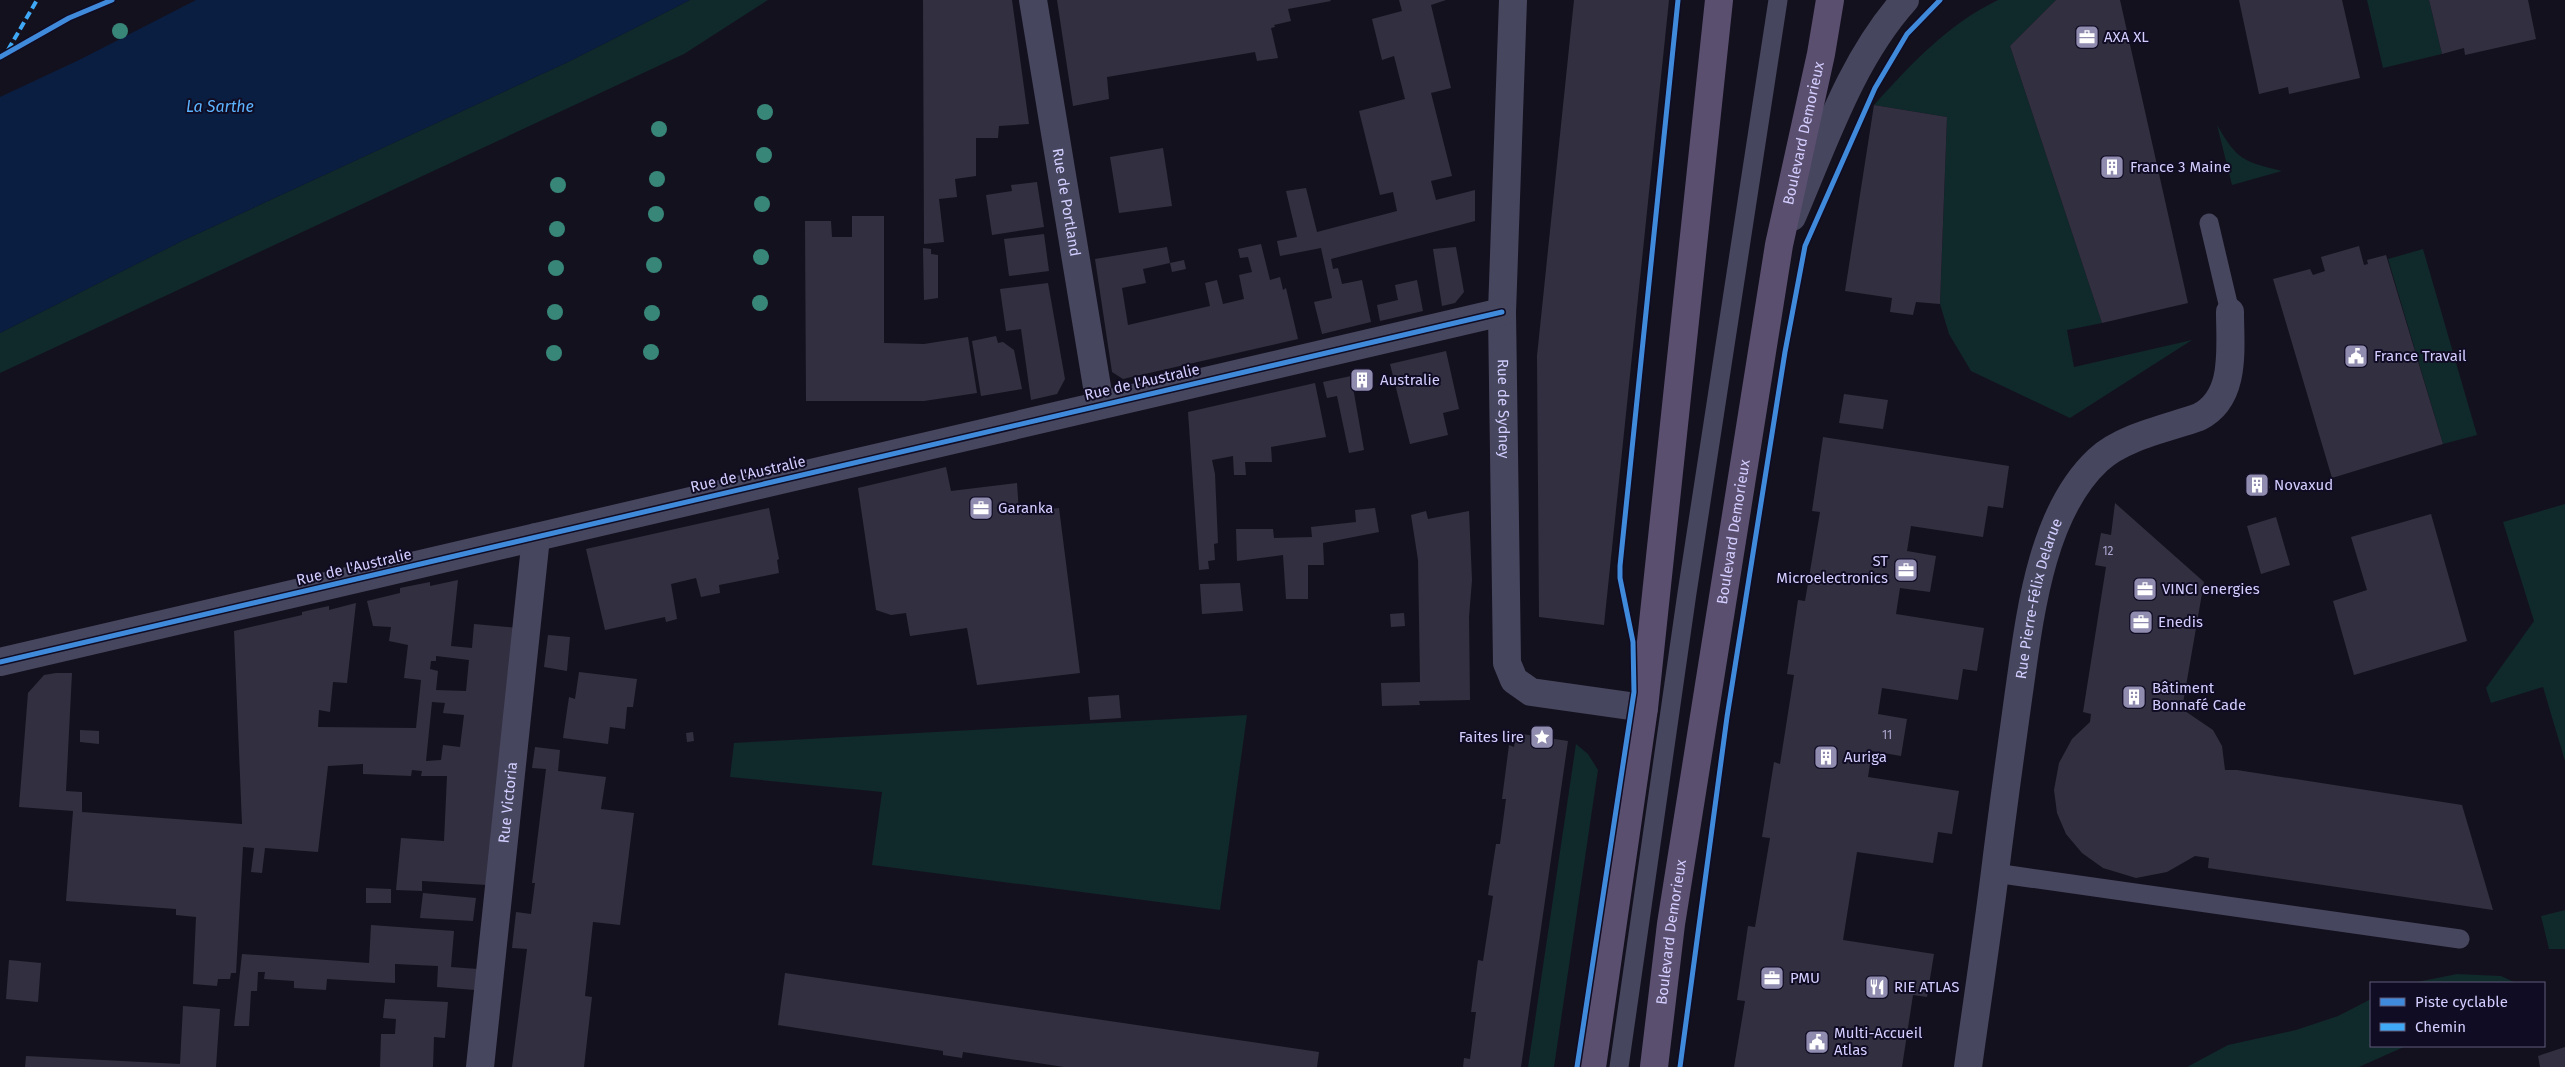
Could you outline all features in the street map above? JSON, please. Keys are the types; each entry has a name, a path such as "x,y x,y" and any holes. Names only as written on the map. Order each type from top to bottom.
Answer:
{"main road":[{"path":"1592,1067 1644,708 1719,0"},
{"name":"Boulevard Demorieux","path":"1654,1067 1671,924 1780,245 1821,54 1830,0"}],"street":[{"name":"Rue de Portland","path":"1033,0 1100,405"},
{"name":"Rue de Sydney","path":"1513,0 1502,312 1507,663 1509,672 1514,680 1531,692 1644,708"},
{"path":"1780,245 1854,75 1886,21 1905,0"},
{"name":"Rue de l'Australie","path":"0,662 1502,312"},
{"name":"Rue Pierre-Félix Delarue","path":"1968,1067 2034,592 2042,562 2068,501 2087,472 2099,459 2126,443 2210,412 2219,402 2225,390 2228,374 2230,312"},
{"name":"Rue Victoria","path":"480,1067 536,537"}],"lane":[{"path":"1619,1067 1685,603 1778,0"},
{"name":"Rue Pierre-Félix Delarue","path":"2209,222 2230,312"},
{"path":"1995,873 2460,939"}],"green space":[{"path":"690,0 768,0 684,54 0,373 0,333 182,241 568,62"},
{"path":"1998,0 2056,0 2010,46 2102,323 2067,330 2074,367 2192,340 2070,418 1971,371 1949,334 1940,304 1947,117 1874,105 1931,46 1963,21"},
{"path":"2367,0 2429,0 2442,54 2383,68"},
{"path":"2217,125 2231,146 2243,158 2258,165 2282,171 2232,185"},
{"path":"2423,249 2477,435 2443,444 2388,259"},
{"path":"2565,504 2565,761 2543,687 2491,703 2486,688 2534,621 2503,522"},
{"path":"1247,715 1220,910 872,865 882,792 730,777 734,743"},
{"path":"1576,744 1588,754 1598,770 1554,1067 1528,1067"},
{"path":"2565,910 2565,949 2549,949 2541,916"},
{"path":"2457,974 2501,976 2514,982 2417,982"},
{"path":"2370,1000 2370,1047 2404,1047 2359,1067 2187,1067 2228,1045 2296,1030 2338,1016"}],"water":[{"name":"La Sarthe","path":"196,0 690,0 568,62 182,241 0,333 0,97 79,60"}],"building":[{"path":"923,0 1012,0 1029,124 999,126 998,138 976,138 976,176 955,179 957,197 939,199 944,242 924,244"},
{"path":"1057,0 1331,1 1288,9 1291,21 1274,25 1275,27 1271,28 1278,58 1257,61 1255,52 1107,77 1109,99 1073,106"},
{"path":"1399,0 1446,0 1431,5 1451,88 1431,93 1452,176 1431,181 1436,200 1475,190 1475,221 1331,259 1333,269 1338,268 1342,284 1362,280 1371,322 1322,334 1314,302 1332,298 1321,248 1280,256 1277,241 1297,237 1286,191 1306,188 1317,232 1397,211 1393,192 1380,195 1359,111 1405,99 1394,56 1382,60 1372,19 1402,11"},
{"path":"1574,0 1669,0 1604,625 1539,617 1537,356"},
{"name":"France 3 Maine","path":"2056,0 2120,0 2188,303 2102,323 2010,46"},
{"path":"2239,0 2342,0 2360,78 2289,94 2288,87 2259,94"},
{"path":"2429,0 2528,0 2536,39 2465,55 2464,48 2442,54"},
{"path":"1874,105 1947,117 1940,304 1916,302 1913,315 1890,312 1892,298 1845,291"},
{"path":"1163,148 1172,206 1119,213 1110,157"},
{"path":"1037,182 1044,227 992,235 986,195 1012,191 1011,185"},
{"path":"852,216 884,216 884,343 924,344 968,337 977,393 924,401 806,401 805,221 831,221 832,237 852,237"},
{"path":"1044,234 1049,271 1009,276 1004,239"},
{"path":"1261,244 1270,280 1280,277 1283,290 1286,288 1298,339 1123,379 1112,372 1095,259 1167,247 1170,263 1143,269 1146,283 1122,288 1128,325 1210,306 1205,283 1217,280 1223,304 1244,299 1239,275 1252,272 1248,257 1240,258 1238,249"},
{"name":"France Travail","path":"2359,246 2364,265 2368,264 2367,260 2386,255 2443,444 2332,478 2273,279 2310,269 2313,275 2325,271 2321,257"},
{"path":"1456,247 1464,292 1455,303 1442,306 1433,249"},
{"path":"923,248 931,249 931,254 938,255 938,298 924,300"},
{"path":"1184,260 1186,269 1172,272 1170,263"},
{"path":"1417,280 1423,311 1380,321 1377,305 1398,300 1395,285"},
{"path":"1048,283 1065,379 1057,394 1031,400 1021,329 1006,331 1000,289"},
{"path":"996,336 998,343 1003,342 1014,350 1022,389 981,396 972,341"},
{"path":"1446,351 1459,409 1443,413 1448,435 1410,444 1390,364"},
{"name":"Australie","path":"1365,369 1370,387 1357,390 1353,373"},
{"path":"1351,376 1364,450 1349,453 1337,396 1327,398 1323,382"},
{"path":"1315,383 1326,437 1271,447 1272,462 1245,462 1246,475 1234,475 1233,456 1212,460 1215,474 1218,543 1214,544 1215,560 1208,561 1209,569 1199,570 1188,412"},
{"path":"1844,394 1888,400 1883,429 1839,423"},
{"name":"Auriga","path":"1823,437 2009,466 2003,508 1988,506 1983,537 1911,526 1907,551 1936,556 1930,592 1900,588 1896,614 1984,628 1977,671 1963,669 1958,700 1882,688 1878,714 1907,719 1901,756 1872,751 1868,777 1959,791 1952,834 1938,832 1933,863 1857,852 1843,940 1934,954 1927,997 1913,995 1902,1067 1734,1067 1745,1001 1737,1000 1748,926 1755,927 1770,838 1762,837 1774,762 1780,764 1794,675 1787,674 1798,600 1805,601 1820,512 1812,511"},
{"path":"946,467 951,491 1017,483 1019,513 1059,508 1080,673 977,685 967,628 910,636 906,613 891,615 876,610 858,488"},
{"name":"Novaxud","path":"2266,476 2270,488 2249,494 2245,482"},
{"name":"Bâtiment Bonnafé Cade","path":"2115,503 2204,582 2182,709 2213,730 2222,746 2225,770 2237,770 2462,805 2493,910 2208,868 2209,858 2195,856 2167,872 2136,878 2103,868 2082,853 2066,834 2057,813 2054,790 2059,763 2072,739 2090,722 2091,714 2083,712 2106,567 2095,565 2101,533 2111,535"},
{"path":"769,508 779,559 777,560 779,573 719,585 720,593 701,597 696,578 671,584 677,619 666,622 665,617 605,630 586,549"},
{"path":"1375,508 1379,532 1323,543 1324,565 1308,565 1308,599 1286,599 1283,555 1237,561 1236,529 1273,529 1274,538 1312,537 1311,527 1356,522 1355,510"},
{"path":"1426,511 1428,519 1469,511 1472,580 1469,617 1470,700 1419,701 1420,705 1382,706 1381,683 1420,682 1418,560 1411,515"},
{"path":"2431,514 2467,641 2354,675 2333,601 2367,590 2351,537"},
{"path":"2276,517 2290,565 2261,574 2247,526"},
{"path":"458,580 451,646 472,648 474,624 518,628 487,885 422,881 422,891 396,890 401,838 444,841 447,776 421,776 422,771 412,770 411,776 363,774 363,764 328,766 318,852 265,848 262,873 251,872 254,848 243,847 236,973 231,973 230,979 218,979 217,986 193,984 196,917 176,915 176,909 66,901 73,811 19,807 28,693 44,675 72,673 66,791 82,792 82,812 242,824 234,631 302,615 302,612 315,609 329,606 329,610 356,603 347,683 333,682 330,712 319,710 318,727 416,728 421,680 404,678 408,645 389,641 391,627 373,626 367,601 400,593 400,588 430,582 430,586","holes":["436,656 469,660 466,691 436,690 438,671 430,669 431,661 436,661","432,702 445,703 443,713 464,715 460,747 443,745 441,760 426,761"]},
{"path":"1240,583 1243,611 1202,614 1200,584"},
{"path":"1404,613 1405,626 1391,627 1390,614"},
{"path":"548,635 570,637 567,671 544,667"},
{"path":"579,672 637,679 633,707 627,707 625,729 610,727 608,744 563,738 569,697 575,699"},
{"path":"1119,695 1121,718 1090,720 1088,697"},
{"path":"80,730 99,731 99,744 80,742"},
{"path":"693,732 694,741 687,742 686,733"},
{"path":"1516,733 1568,741 1521,1067 1463,1067 1464,1058 1470,1059 1476,1012 1471,1012 1478,960 1483,961 1493,896 1488,895 1496,844 1500,844 1506,799 1502,799 1509,745 1514,747"},
{"path":"535,747 560,750 558,771 606,777 601,809 634,813 620,925 593,922 585,996 592,997 584,1067 512,1067 527,949 512,948 516,912 531,914 535,883 532,883 546,769 532,768"},
{"path":"366,888 391,889 391,903 366,903"},
{"path":"423,893 476,898 473,921 420,918"},
{"path":"371,925 454,931 451,967 478,969 475,990 437,987 438,966 395,964 395,983 327,979 326,990 294,988 294,981 264,979 265,972 258,972 257,991 251,991 249,1026 234,1026 242,954 369,963"},
{"path":"9,960 41,963 38,1002 6,999"},
{"path":"785,973 1319,1052 1317,1067 1064,1067 963,1052 962,1058 943,1055 943,1051 778,1025"},
{"path":"385,999 448,1002 445,1038 434,1037 433,1067 380,1067 381,1034 395,1034 396,1019 383,1018"},
{"path":"183,1006 220,1009 216,1067 25,1067 26,1056 180,1064"},
{"path":"2565,1047 2565,1067 2540,1067 2538,1056"}],"marked path":[{"path":"8,50 37,0"}],"cycle path":[{"path":"0,57 69,18 112,0"},
{"path":"1577,1067 1634,692 1633,642 1620,578 1620,566 1678,0"},
{"path":"1680,1067 1727,717 1785,352 1805,246 1875,88 1907,34 1940,0"},
{"path":"0,662 1502,312"}],"place":[{"name":"AXA XL","path":"2087,37"},
{"name":"France 3 Maine","path":"2112,167"},
{"name":"France Travail","path":"2356,356"},
{"name":"Australie","path":"1362,380"},
{"name":"Novaxud","path":"2257,485"},
{"name":"Garanka","path":"981,508"},
{"name":"ST Microelectronics","path":"1906,570"},
{"name":"VINCI energies","path":"2145,589"},
{"name":"Enedis","path":"2141,622"},
{"name":"Bâtiment Bonnafé Cade","path":"2134,697"},
{"name":"Faites lire","path":"1542,737"},
{"name":"Auriga","path":"1826,757"},
{"name":"PMU","path":"1772,978"},
{"name":"RIE ATLAS","path":"1877,987"},
{"name":"Multi-Accueil Atlas","path":"1817,1042"}]}
